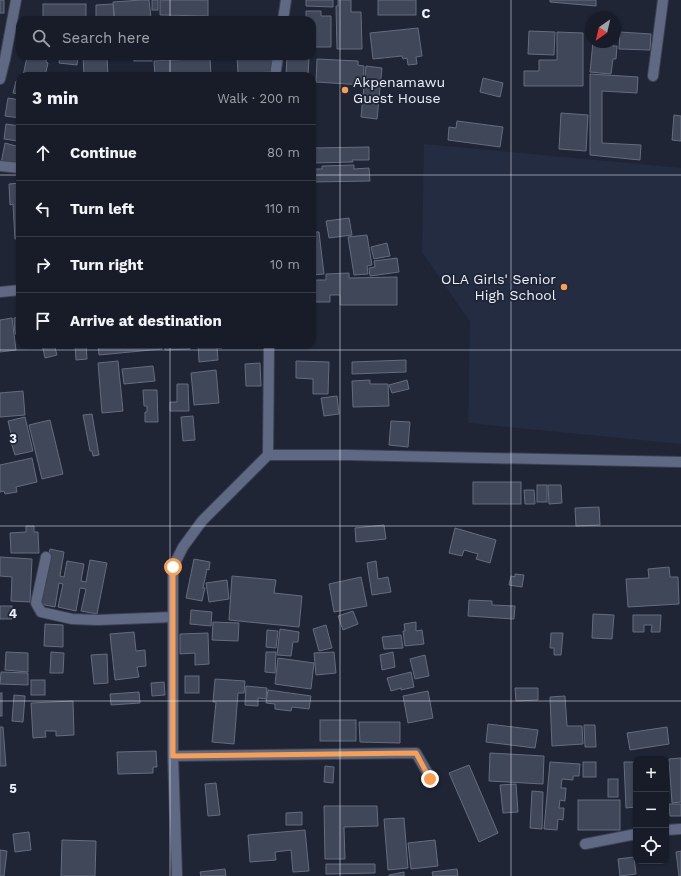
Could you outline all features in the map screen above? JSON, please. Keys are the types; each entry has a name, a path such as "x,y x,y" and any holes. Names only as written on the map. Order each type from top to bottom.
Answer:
{"street":[{"path":"0,79 2,59 16,0"},
{"path":"284,16 286,0"},
{"path":"653,76 663,0"},
{"path":"276,72 277,60"},
{"path":"0,166 16,168"},
{"path":"0,292 16,290"},
{"path":"177,876 173,756 173,567 183,547 202,521 268,454 269,348"},
{"path":"268,454 681,462"},
{"path":"46,557 36,603 41,612 72,619 98,620 173,617"},
{"path":"173,756 416,753 430,779"},
{"path":"669,830 681,829"},
{"path":"585,844 633,835"}],"shaded area":[{"name":"OLA Girls' Senior High School","path":"424,144 681,168 681,444 468,423 470,322 422,252"}],"building":[{"path":"0,0 4,0 4,13 0,13"},
{"path":"149,0 151,16 115,16 113,2"},
{"path":"152,0 158,0 158,10 152,10"},
{"path":"160,0 208,0 208,16 160,15"},
{"path":"306,0 333,0 333,7 306,6"},
{"path":"338,0 351,0 351,12 361,12 362,49 337,49 336,6 338,6"},
{"path":"378,0 416,0 416,15 378,15"},
{"path":"550,0 596,0 596,6 550,2"},
{"path":"43,4 86,4 86,16 43,16"},
{"path":"113,4 114,16 96,16 96,5"},
{"path":"306,11 321,11 321,16 331,16 331,47 316,47 316,16 306,16"},
{"path":"418,28 422,56 416,57 417,64 408,65 407,58 403,59 402,56 373,59 370,33"},
{"path":"529,31 555,32 554,55 528,54"},
{"path":"557,32 583,33 583,86 524,86 524,71 539,71 539,60 557,60"},
{"path":"621,32 651,34 650,50 619,49 621,48"},
{"path":"592,48 617,48 616,59 613,59 611,74 590,72"},
{"path":"317,59 358,61 358,65 364,66 363,85 316,82"},
{"path":"26,60 46,60 46,62 48,63 46,72 24,72"},
{"path":"59,60 78,60 77,65 59,63"},
{"path":"83,60 107,60 108,72 84,72"},
{"path":"134,60 152,60 152,61"},
{"path":"210,60 211,72 155,72 154,61"},
{"path":"237,60 271,60 272,72 238,72"},
{"path":"287,60 309,60 308,72 286,72"},
{"path":"366,66 382,68 377,119 361,117"},
{"path":"590,74 638,77 637,93 602,91 602,143 641,145 640,160 590,155"},
{"path":"483,78 503,83 500,97 480,92"},
{"path":"16,81 16,93 13,93"},
{"path":"8,98 16,99 16,117 5,116"},
{"path":"561,113 588,115 586,151 559,149"},
{"path":"674,115 681,116 681,141 672,140"},
{"path":"457,121 503,127 500,147 448,140 449,127 456,128"},
{"path":"6,124 16,125 16,141 4,139"},
{"path":"5,143 16,146 16,166 1,163"},
{"path":"369,147 369,160 316,163 316,148"},
{"path":"354,165 354,169 369,168 370,181 316,182 316,169 322,169 322,166"},
{"path":"16,183 16,239 13,204 10,205 9,184"},
{"path":"349,218 352,235 329,238 326,221"},
{"path":"316,232 319,232 324,274 316,275"},
{"path":"367,235 372,265 367,266 368,274 354,275 348,237"},
{"path":"387,243 390,256 374,259 371,247"},
{"path":"397,258 399,272 370,276 369,268 375,267 374,261"},
{"path":"349,273 349,278 397,277 397,305 340,305 340,295 330,295 330,302 316,302 316,280 326,280 326,274"},
{"path":"12,318 16,350 0,352 0,320"},
{"path":"14,318 16,318 15,334"},
{"path":"43,348 55,348 57,355 45,358"},
{"path":"75,348 86,348 87,359 76,360"},
{"path":"98,348 162,349 99,355"},
{"path":"165,348 190,349 165,350"},
{"path":"198,348 217,348 218,360 199,362"},
{"path":"406,360 406,372 352,374 352,362"},
{"path":"118,361 123,411 102,413 98,363"},
{"path":"296,361 329,362 328,394 313,394 313,379 296,378"},
{"path":"260,363 261,386 246,386 245,364"},
{"path":"153,366 155,381 124,384 122,369"},
{"path":"216,370 219,403 194,405 191,373"},
{"path":"370,380 370,384 388,384 389,406 353,407 352,381"},
{"path":"407,380 409,389 392,393 389,385"},
{"path":"177,384 188,384 189,411 170,411 170,402 177,402"},
{"path":"143,390 157,390 158,422 145,422 145,412 147,412 147,406 144,406"},
{"path":"23,391 25,415 0,417 0,393"},
{"path":"337,396 339,414 324,416 321,398"},
{"path":"92,414 99,455 93,456 92,451 90,451 83,415"},
{"path":"193,416 195,440 183,441 181,417"},
{"path":"25,417 33,451 15,455 10,439 12,438 8,421"},
{"path":"50,420 63,474 42,479 29,425"},
{"path":"391,421 410,422 408,447 389,445"},
{"path":"32,458 37,482 16,487 17,492 5,494 4,491 0,492 0,465"},
{"path":"473,482 521,482 521,504 473,504"},
{"path":"537,485 547,485 547,502 537,502"},
{"path":"548,485 561,485 562,503 549,504"},
{"path":"524,490 534,490 535,504 525,504"},
{"path":"599,507 600,525 576,526 575,508"},
{"path":"384,525 386,539 356,542 355,528"},
{"path":"26,526 34,526 34,532 38,532 39,553 11,553 10,533 26,532"},
{"path":"455,528 496,540 490,563 476,559 478,554 464,550 462,556 449,553"},
{"path":"50,549 64,552 60,576 64,577 67,561 84,564 81,581 86,582 90,560 107,563 97,614 81,611 86,589 80,588 76,611 58,607 63,584 59,583 55,607 40,604"},
{"path":"0,557 32,559 30,602 11,601 12,577 0,576"},
{"path":"194,559 210,562 203,588 205,588 202,601 186,598"},
{"path":"376,561 378,579 388,577 391,592 372,595 367,563"},
{"path":"669,567 670,577 678,577 679,604 628,607 626,579 649,578 648,569"},
{"path":"515,574 524,575 522,587 509,585 511,576 515,577"},
{"path":"232,576 276,580 274,593 302,596 299,627 229,620"},
{"path":"361,577 367,606 334,612 329,584"},
{"path":"227,580 229,599 209,602 206,583"},
{"path":"469,600 492,601 492,605 515,606 514,619 468,616"},
{"path":"0,606 12,606 12,619 0,619"},
{"path":"191,610 212,612 211,626 190,624"},
{"path":"353,611 358,624 343,630 338,616"},
{"path":"593,614 614,615 612,639 592,638"},
{"path":"633,615 661,615 660,632 651,632 652,625 644,625 644,632 633,632"},
{"path":"213,622 239,623 238,641 212,640"},
{"path":"416,622 416,631 422,630 424,644 405,646 403,631 405,631 404,624"},
{"path":"45,624 63,625 63,647 44,646"},
{"path":"326,625 332,648 319,651 313,629"},
{"path":"280,629 299,632 298,642 293,642 291,656 277,655"},
{"path":"267,630 278,631 276,648 266,647"},
{"path":"134,632 136,651 145,650 146,666 137,667 139,677 115,680 110,634"},
{"path":"208,633 209,664 195,665 195,653 180,654 180,634"},
{"path":"551,633 563,633 561,655 554,655 554,648 550,648"},
{"path":"401,635 403,648 384,649 382,637"},
{"path":"6,652 28,653 28,672 5,670"},
{"path":"51,652 64,653 63,673 50,673"},
{"path":"266,652 276,652 275,673 265,672"},
{"path":"334,652 336,673 316,675 314,653"},
{"path":"393,652 395,667 382,670 380,655"},
{"path":"107,654 108,683 94,684 91,655"},
{"path":"425,655 429,676 415,679 410,659"},
{"path":"278,658 314,663 311,689 275,684"},
{"path":"1,672 28,673 28,685 0,684"},
{"path":"411,672 414,687 401,690 401,688 391,691 387,678"},
{"path":"185,676 199,676 199,693 185,693"},
{"path":"215,679 245,681 244,693 238,693 234,744 212,742 216,702 213,702"},
{"path":"31,680 45,680 45,695 31,695"},
{"path":"164,682 165,695 152,696 151,683"},
{"path":"246,686 267,688 266,699 258,698 258,706 245,705"},
{"path":"515,688 538,688 538,700 516,701"},
{"path":"268,690 311,696 309,709 292,707 291,711 275,709 275,704 266,703"},
{"path":"428,691 433,718 408,723 403,696"},
{"path":"139,692 140,703 111,705 110,694"},
{"path":"0,693 2,693 2,716 0,716"},
{"path":"14,695 25,696 23,722 12,721"},
{"path":"565,696 567,726 582,726 583,744 552,746 550,697"},
{"path":"73,701 74,735 56,736 56,731 45,731 46,737 33,738 31,703"},
{"path":"320,720 356,720 356,741 320,741"},
{"path":"359,722 400,722 400,743 360,742"},
{"path":"488,724 538,730 535,748 486,742"},
{"path":"584,725 595,725 596,747 585,747"},
{"path":"0,727 3,727 6,766 0,766"},
{"path":"667,727 669,744 630,750 627,733"},
{"path":"156,751 157,767 153,767 153,773 118,774 117,752"},
{"path":"490,753 544,756 543,784 489,781"},
{"path":"681,758 681,802 672,803 669,759"},
{"path":"550,762 580,764 579,776 573,776 573,780 562,779 561,788 566,788 565,801 560,800 559,808 564,808 563,820 558,819 557,830 544,829"},
{"path":"583,762 596,762 596,777 583,777"},
{"path":"624,762 633,762 633,807 626,808"},
{"path":"469,765 498,833 479,842 449,773"},
{"path":"325,766 334,767 333,783 324,782"},
{"path":"608,779 618,779 618,797 608,797"},
{"path":"216,783 220,815 208,816 205,784"},
{"path":"516,784 518,812 503,813 500,785"},
{"path":"532,791 543,792 542,829 530,828"},
{"path":"578,800 620,800 620,830 578,830"},
{"path":"669,804 681,804 681,816 670,816"},
{"path":"324,806 377,806 378,826 344,827 345,859 325,859"},
{"path":"302,812 302,825 286,825 286,813"},
{"path":"404,818 408,868 388,870 384,819"},
{"path":"305,830 309,871 293,872 291,850 275,852 276,860 250,862 248,835"},
{"path":"29,832 31,850 15,852 13,834"},
{"path":"62,840 96,841 95,876 61,876"},
{"path":"435,840 438,866 411,869 408,843"},
{"path":"0,850 7,851 4,876 0,876"},
{"path":"681,851 681,876 679,876 676,852"},
{"path":"633,857 633,864 635,864 636,874 620,876 618,859"},
{"path":"326,864 375,864 375,873 326,874"},
{"path":"225,869 226,876 201,876 200,872"},
{"path":"457,869 458,876 433,876 432,872"},
{"path":"404,872 404,876 389,876 389,875"}],"place":[{"name":"Akpenamawu Guest House","path":"345,90"},
{"name":"OLA Girls' Senior High School","path":"564,287"}],"route":[{"path":"173,567 173,756 416,753 430,779"}]}
